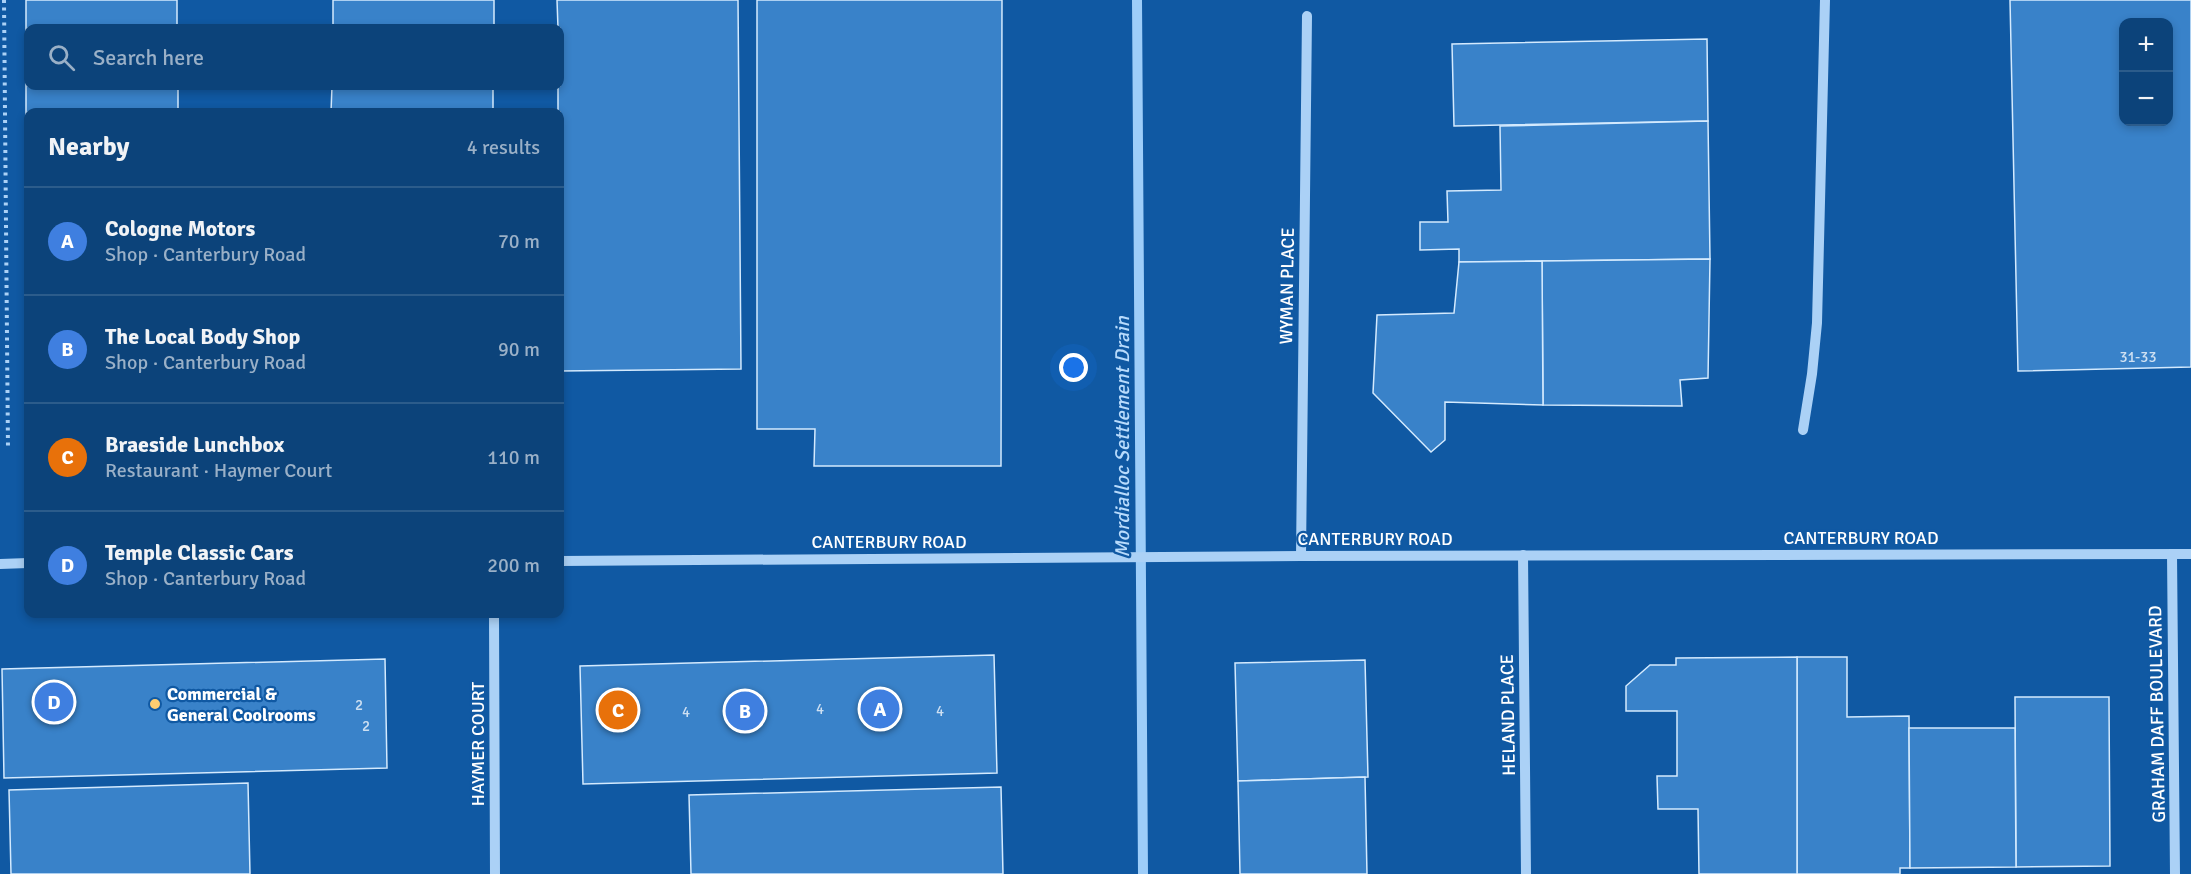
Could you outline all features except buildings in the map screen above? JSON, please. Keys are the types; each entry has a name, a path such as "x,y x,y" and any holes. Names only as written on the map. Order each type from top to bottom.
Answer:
{"street":[{"path":"1803,430 1817,323 1825,0"},
{"name":"WYMAN PLACE","path":"1301,556 1306,16"},
{"name":"GRAHAM DAFF BOULEVARD","path":"2172,554 2175,874"},
{"name":"CANTERBURY ROAD","path":"564,561 1523,555 2191,554"},
{"name":"HELAND PLACE","path":"1523,555 1526,874"},
{"path":"0,564 24,563"},
{"name":"HAYMER COURT","path":"494,618 495,874"}],"path":[{"path":"4,0 9,449"}],"waterway":[{"name":"Mordialloc Settlement Drain","path":"1137,0 1143,874"}],"place":[{"name":"Temple Classic Cars","path":"54,702"},
{"name":"Commercial & General Coolrooms","path":"155,704"},
{"name":"Cologne Motors","path":"880,709"},
{"name":"Braeside Lunchbox","path":"618,710"},
{"name":"The Local Body Shop","path":"745,711"}]}
